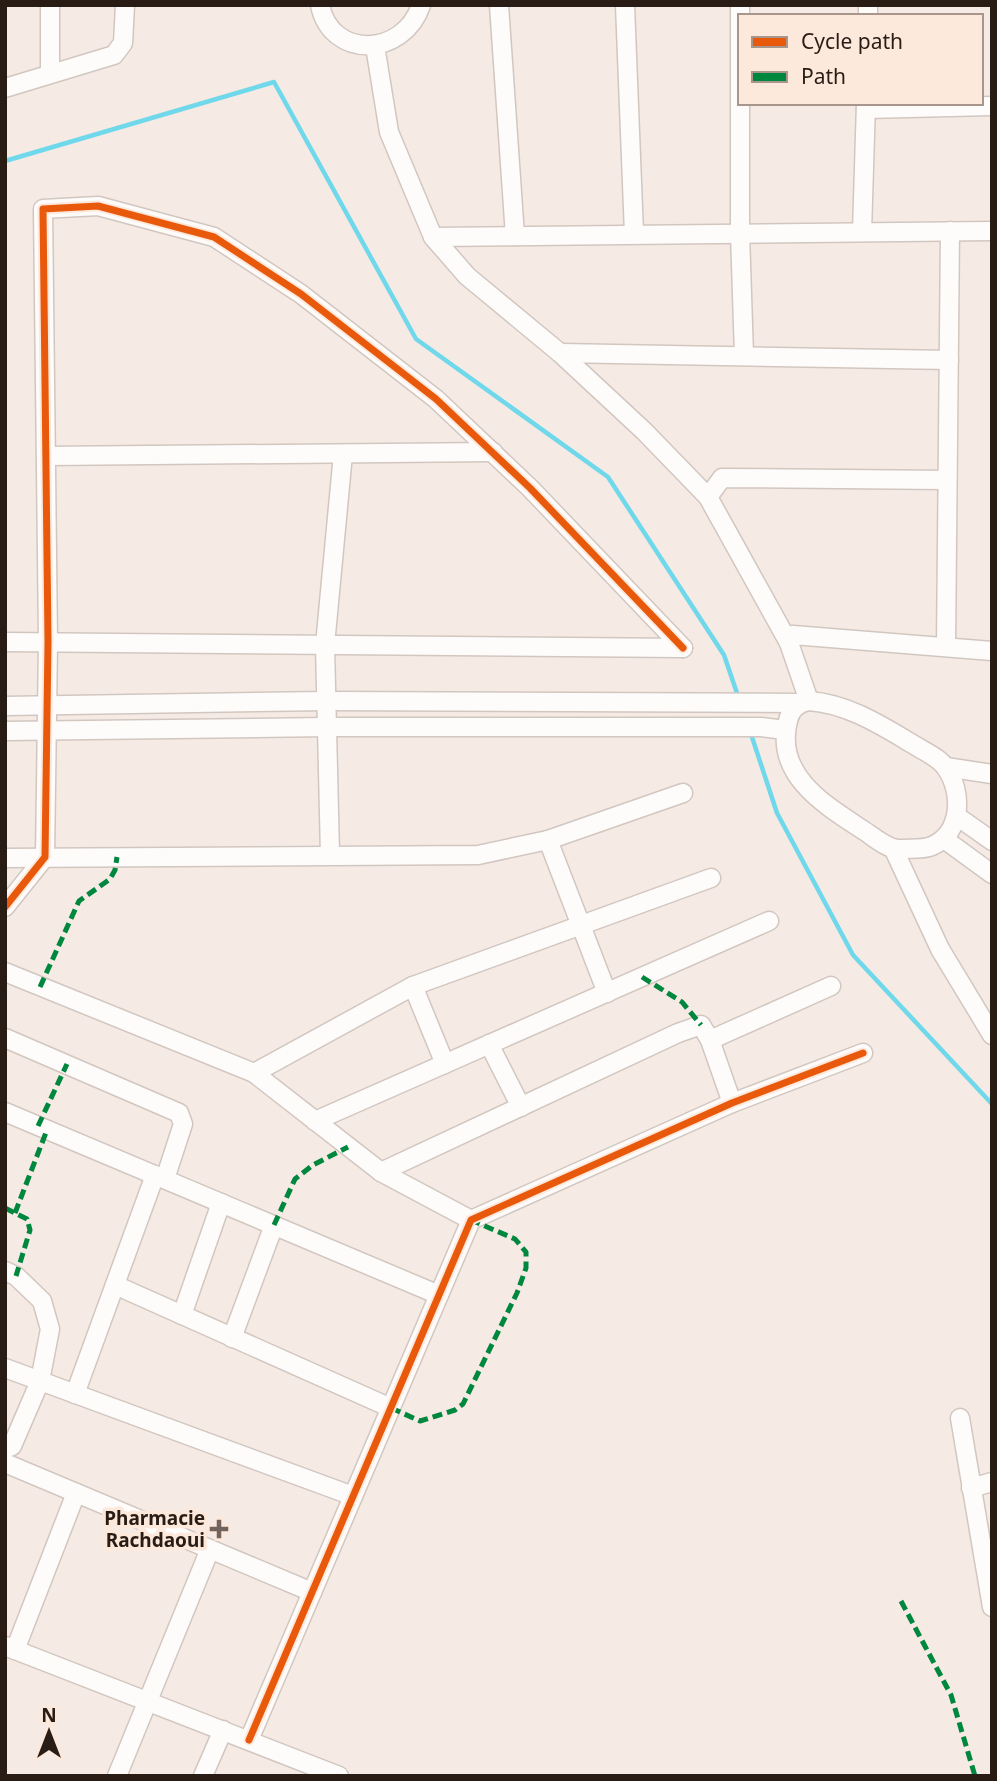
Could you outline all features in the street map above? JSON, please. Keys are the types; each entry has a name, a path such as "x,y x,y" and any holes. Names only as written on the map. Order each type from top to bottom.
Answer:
{"street":[{"path":"50,5 50,74"},
{"path":"5,88 114,55 123,43 125,5"},
{"path":"320,5 328,25 341,37 357,44 375,46 392,41 406,32 417,18 421,5"},
{"path":"499,5 514,236"},
{"path":"625,5 634,234"},
{"path":"375,46 389,132 433,237 467,276 560,353 644,431 708,497 789,643 804,702"},
{"path":"740,105 744,356"},
{"path":"862,232 866,106 992,106"},
{"path":"5,642 48,642 683,648 530,488 436,399 301,294 214,237 98,206 43,209 48,642 45,857 5,906"},
{"path":"946,647 950,231"},
{"path":"433,237 992,231"},
{"path":"560,353 949,359"},
{"path":"46,456 493,453"},
{"path":"330,855 325,645 343,454"},
{"path":"708,497 722,478 947,480"},
{"path":"789,643 793,635 797,635 992,651"},
{"path":"5,706 326,701 824,702 866,716 946,767 992,774"},
{"path":"804,702 789,715 785,730 786,754 803,786 840,815 894,849 940,949 992,1035"},
{"path":"5,731 327,727 761,727 785,730"},
{"path":"894,849 930,847 944,839 958,817 955,790 946,767"},
{"path":"5,858 478,855 548,840 683,793"},
{"path":"958,817 992,841"},
{"path":"944,839 992,874"},
{"path":"548,840 607,993"},
{"path":"254,1073 413,986 711,878"},
{"path":"315,1121 769,921"},
{"path":"5,972 254,1073 381,1172 471,1220"},
{"path":"413,986 445,1064"},
{"path":"710,1040 831,986"},
{"path":"381,1172 678,1032 701,1025 710,1040 732,1103"},
{"path":"5,1038 179,1113 183,1124 115,1285 75,1394"},
{"path":"489,1044 521,1107"},
{"path":"248,1740 471,1220 732,1103 863,1053"},
{"path":"5,1112 439,1295"},
{"path":"182,1315 221,1203"},
{"path":"232,1338 274,1225"},
{"path":"5,1272 16,1276 42,1301 50,1329 40,1381 12,1446 5,1449"},
{"path":"115,1285 391,1408"},
{"path":"5,1368 352,1496"},
{"path":"960,1418 971,1488 986,1536 991,1596"},
{"path":"5,1463 312,1592"},
{"path":"971,1488 992,1482"},
{"path":"76,1493 10,1648 248,1740 299,1768 339,1776"},
{"path":"117,1776 210,1549"},
{"path":"204,1776 223,1730"}],"waterway":[{"path":"5,161 274,82 416,339 608,477 724,655 739,699"},
{"path":"750,731 777,813 853,955 992,1104"}],"marked path":[{"path":"40,987 79,901 110,879 117,857"},
{"path":"642,977 682,1002 701,1025"},
{"path":"38,1126 67,1064"},
{"path":"15,1213 47,1130"},
{"path":"274,1225 295,1179 313,1165 348,1147"},
{"path":"5,1208 27,1219 30,1230 16,1276"},
{"path":"391,1408 420,1421 455,1410 463,1404 517,1293 526,1268 526,1252 515,1239 471,1220"},
{"path":"901,1601 951,1695 975,1776"}],"cycle path":[{"path":"5,907 45,857 48,642 43,209 98,206 214,237 301,294 436,399 530,488 683,648"},
{"path":"249,1740 471,1220 732,1103 863,1053"}],"place":[{"name":"Pharmacie Rachdaoui","path":"219,1529"}]}
